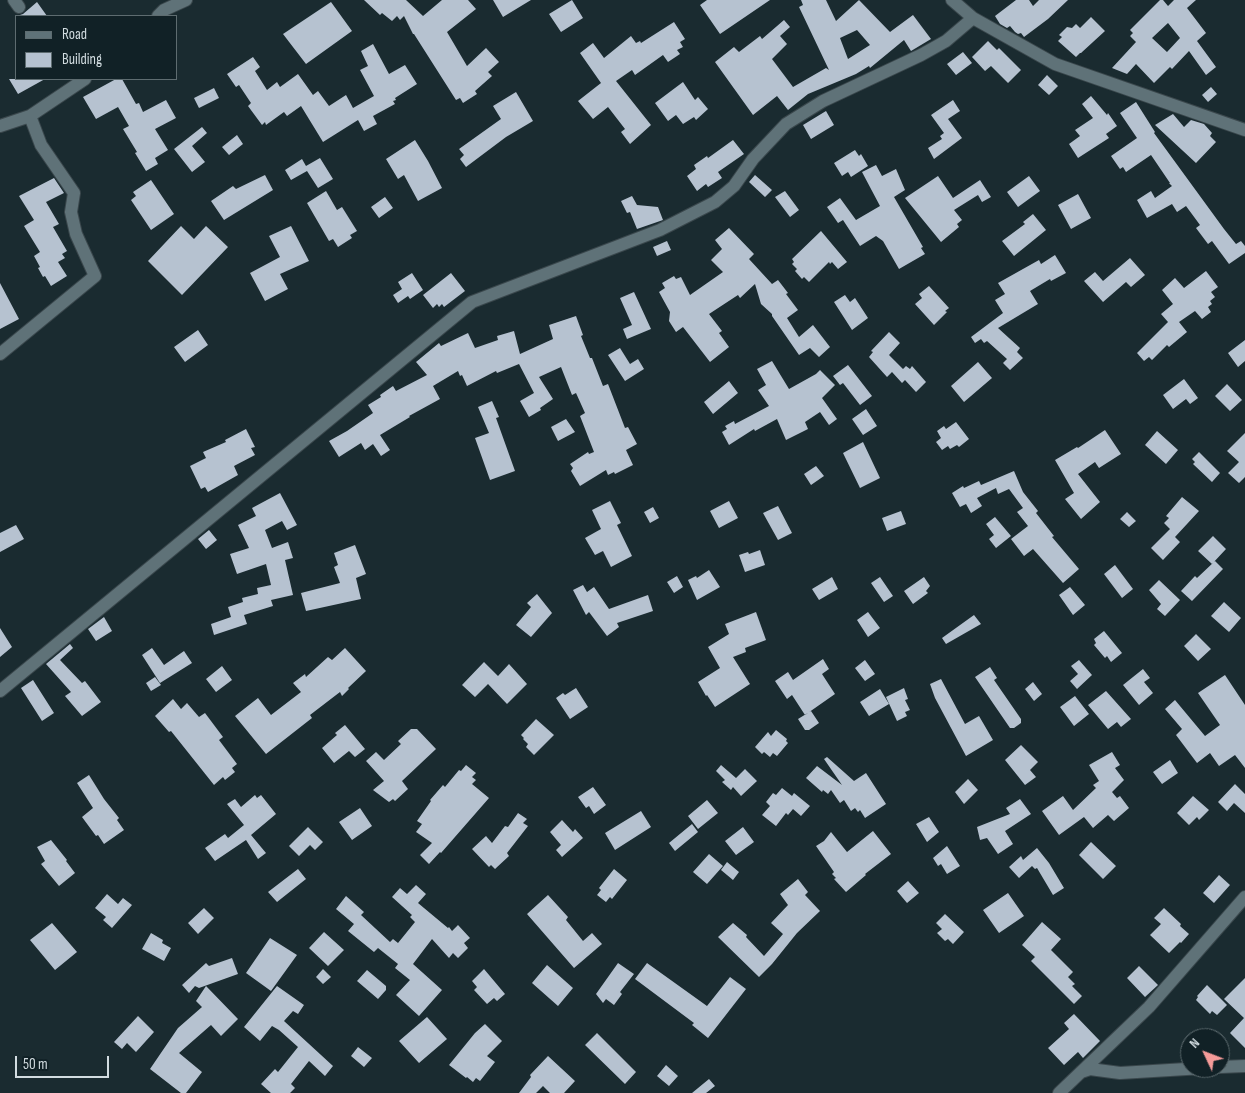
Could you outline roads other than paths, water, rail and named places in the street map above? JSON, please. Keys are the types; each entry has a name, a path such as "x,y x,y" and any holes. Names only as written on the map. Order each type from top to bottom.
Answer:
{"street":[{"path":"159,15 164,10 186,0"},
{"path":"952,0 973,18 1055,64 1245,130"},
{"path":"0,691 472,302 660,230 715,202 734,186 753,159 786,124 823,101 921,55 946,41 973,18"},
{"path":"0,126 30,116 84,80"},
{"path":"0,354 96,276 76,234 71,212 74,193 41,145 30,116"},
{"path":"1059,1093 1149,1007 1245,897"},
{"path":"1230,1067 1245,1066"},
{"path":"1081,1072 1090,1070 1120,1073 1180,1069"}]}
